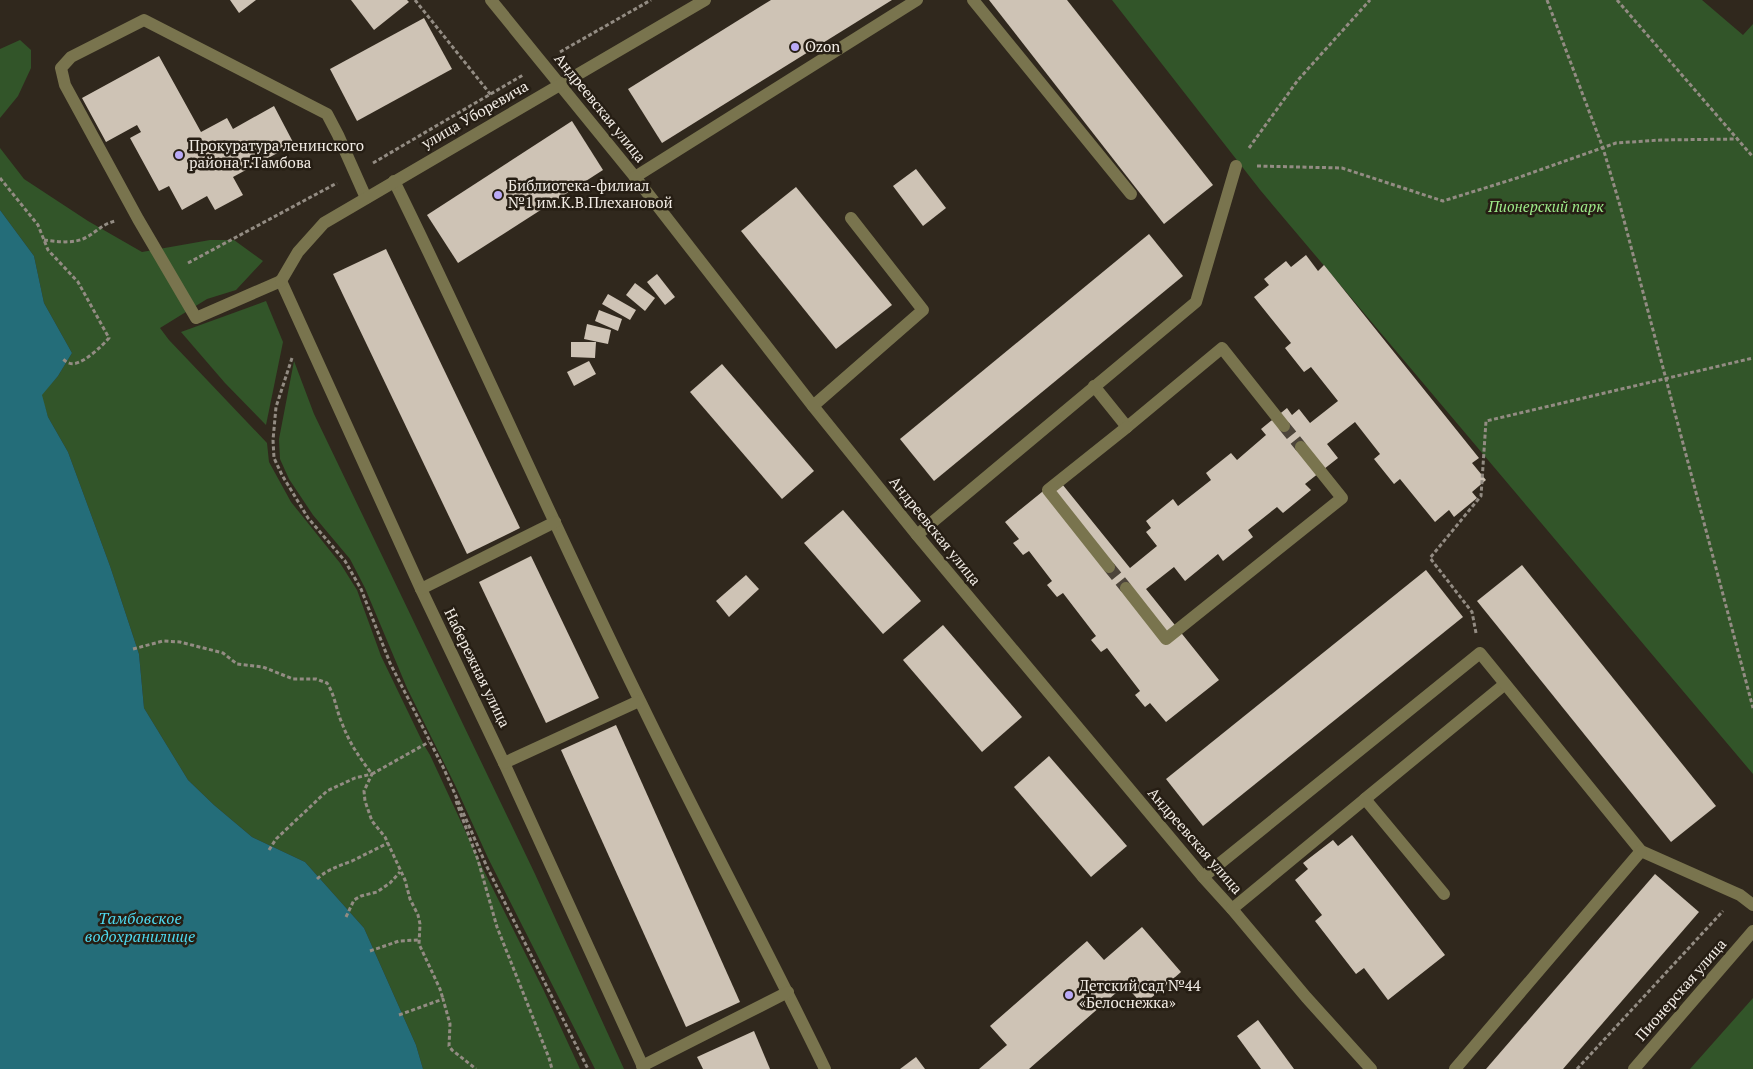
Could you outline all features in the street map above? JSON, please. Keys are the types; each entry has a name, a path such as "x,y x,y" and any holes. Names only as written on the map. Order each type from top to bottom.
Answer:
{"street":[{"name":"Андреевская улица","path":"491,0 635,177 813,406 917,535 1203,877 1306,997 1371,1069"},
{"name":"улица Уборевича","path":"281,281 298,252 324,223 705,0"},
{"path":"635,177 917,0"},
{"path":"972,0 1131,194"},
{"path":"281,281 196,318 138,219 65,84 61,68 71,57 144,20 327,114 366,198"},
{"path":"917,535 1196,302 1236,166"},
{"path":"394,181 444,283 639,701 788,992 825,1069"},
{"path":"813,406 923,310 851,218"},
{"name":"Набережная улица","path":"281,281 421,589 504,763 643,1067"},
{"path":"1109,567 1048,490 1222,348 1284,426"},
{"path":"1094,386 1127,427"},
{"path":"1126,588 1166,639 1342,498 1301,448"},
{"path":"421,589 555,522"},
{"path":"1203,877 1480,653 1641,851 1740,894 1753,905"},
{"path":"1232,909 1505,684"},
{"path":"504,763 639,701"},
{"path":"1365,799 1444,894"},
{"path":"1455,1069 1641,851"},
{"name":"Пионерская улица","path":"1634,1069 1753,931"},
{"path":"643,1067 788,992"}],"path":[{"path":"414,0 507,115"},
{"path":"170,273 356,174 651,0"},
{"path":"1236,166 1298,80 1370,0"},
{"path":"1547,0 1603,148 1621,208 1753,708"},
{"path":"1617,0 1753,157"},
{"path":"1236,166 1342,168 1443,201 1517,178 1616,143 1652,140 1738,138"},
{"path":"0,178 38,225 48,250 78,282 109,338 100,348 73,364 62,358"},
{"path":"44,240 63,243 86,238 103,224 115,221"},
{"path":"302,327 276,407 273,440 274,458 308,518 345,561 361,589 390,663 444,769 487,866 588,1069"},
{"path":"1480,653 1472,612 1430,558 1481,496 1486,421 1753,358"},
{"path":"133,649 163,641 180,642 223,653 237,664 263,667 293,679 316,679 327,683 333,692 335,704 351,746 372,774"},
{"path":"269,850 276,839 327,790 355,778 372,774 429,742"},
{"path":"372,774 364,791 365,801 372,821 388,843 405,880 410,899 418,914 420,930 418,940 443,998 450,1024 449,1046 476,1069"},
{"path":"451,786 478,860 497,927 550,1058 552,1069"},
{"path":"317,880 325,872 388,843"},
{"path":"346,917 354,900 377,892 390,883 400,872"},
{"path":"1577,1069 1740,894"},
{"path":"370,951 399,941 418,940"},
{"path":"399,1015 443,998"}],"green space":[{"name":"Пионерский парк","path":"1112,0 1702,0 1743,35 1753,24 1753,774 1261,191"},
{"path":"20,40 31,50 31,68 18,96 0,118 0,49"},
{"path":"0,148 24,179 88,221 142,252 210,240 234,240 263,261 236,290 207,299 160,328 169,340 267,443 269,462 291,502 340,563 357,590 381,656 580,1069 423,1069 416,1045 364,928 305,862 252,837 188,780 144,708 139,654 110,566 68,452 48,417 41,395 58,376 72,353 44,303 34,256 0,210"},
{"path":"266,301 283,342 266,425 225,383 181,332"},
{"path":"294,361 314,414 535,874 624,1069 595,1069 488,858 455,785 407,688 365,588 350,559 313,515 289,479 280,459 279,439"},
{"path":"1753,998 1753,1069 1690,1069"}],"water":[{"name":"Тамбовское водохранилище","path":"0,210 34,256 44,303 72,353 58,376 42,395 48,417 68,452 110,566 139,654 144,708 188,780 252,837 305,862 364,928 416,1045 423,1069 0,1069"}],"building":[{"path":"230,0 256,0 239,13"},
{"path":"351,0 407,0 409,2 374,30"},
{"path":"771,0 892,0 662,143 628,89"},
{"path":"989,0 1067,0 1213,185 1164,224"},
{"path":"424,18 452,69 357,121 330,69"},
{"path":"159,56 201,132 227,118 233,129 274,106 294,144 233,177 243,195 215,210 207,196 182,210 169,186 159,191 130,138 141,132 137,125 106,142 82,98"},
{"path":"572,121 603,170 458,263 427,215"},
{"path":"916,169 946,208 923,226 893,186"},
{"path":"796,187 892,305 836,349 741,231"},
{"path":"1149,234 1183,276 934,481 900,439"},
{"path":"386,249 520,528 467,554 333,274"},
{"path":"1306,255 1318,271 1324,265 1479,458 1472,463 1486,480 1472,492 1477,498 1454,517 1449,510 1435,522 1400,479 1394,484 1374,459 1380,454 1355,422 1327,444 1338,458 1305,484 1311,490 1283,513 1277,507 1248,530 1253,537 1223,561 1218,554 1185,581 1174,567 1146,589 1219,680 1166,722 1150,703 1145,707 1135,695 1140,691 1107,648 1101,652 1091,640 1096,636 1063,593 1057,597 1047,585 1052,581 1029,551 1023,555 1013,543 1019,539 1005,522 1058,479 1130,568 1157,546 1146,532 1151,528 1146,521 1173,499 1178,506 1211,480 1206,473 1231,453 1237,460 1266,435 1261,429 1287,408 1292,415 1299,409 1310,423 1338,401 1311,367 1304,372 1285,348 1291,343 1254,297 1269,285 1264,279 1286,261 1291,267"},
{"path":"657,274 675,297 665,305 647,282"},
{"path":"635,283 655,298 645,311 626,295"},
{"path":"608,294 636,310 630,320 602,304"},
{"path":"599,310 622,319 618,331 595,321"},
{"path":"587,324 611,330 608,344 584,339"},
{"path":"571,342 596,342 595,358 571,357"},
{"path":"589,361 596,374 574,386 567,372"},
{"path":"722,364 814,471 782,499 690,392"},
{"path":"843,510 921,601 883,634 804,543"},
{"path":"531,556 599,698 546,723 479,582"},
{"path":"1522,565 1716,806 1671,842 1477,601"},
{"path":"1426,570 1463,617 1203,826 1166,779"},
{"path":"746,575 759,589 729,617 716,601"},
{"path":"943,625 1022,717 982,752 903,660"},
{"path":"616,725 740,1002 686,1027 561,750"},
{"path":"1049,756 1127,846 1091,877 1014,787"},
{"path":"1352,835 1445,955 1388,1000 1364,968 1356,974 1315,921 1322,915 1295,880 1308,869 1303,863 1333,840 1338,846"},
{"path":"1655,874 1699,912 1563,1069 1486,1069"},
{"name":"Детский сад №44 «Белоснежка»","path":"1142,927 1181,972 1143,1005 1125,985 1029,1069 979,1069 1007,1045 990,1026 1087,941 1104,960"},
{"path":"1258,1020 1294,1069 1261,1069 1237,1036"},
{"path":"754,1031 770,1069 703,1069 697,1057"},
{"path":"916,1057 925,1069 900,1069"}],"tunnel":[{"path":"1284,426 1301,447"},
{"path":"1109,567 1126,588"}],"place":[{"name":"Ozon","path":"795,47"},
{"name":"Прокуратура ленинского района г.Тамбова","path":"179,155"},
{"name":"Библиотека-филиал №1 им.К.В.Плехановой","path":"498,195"},
{"name":"Детский сад №44 «Белоснежка»","path":"1069,995"}]}
